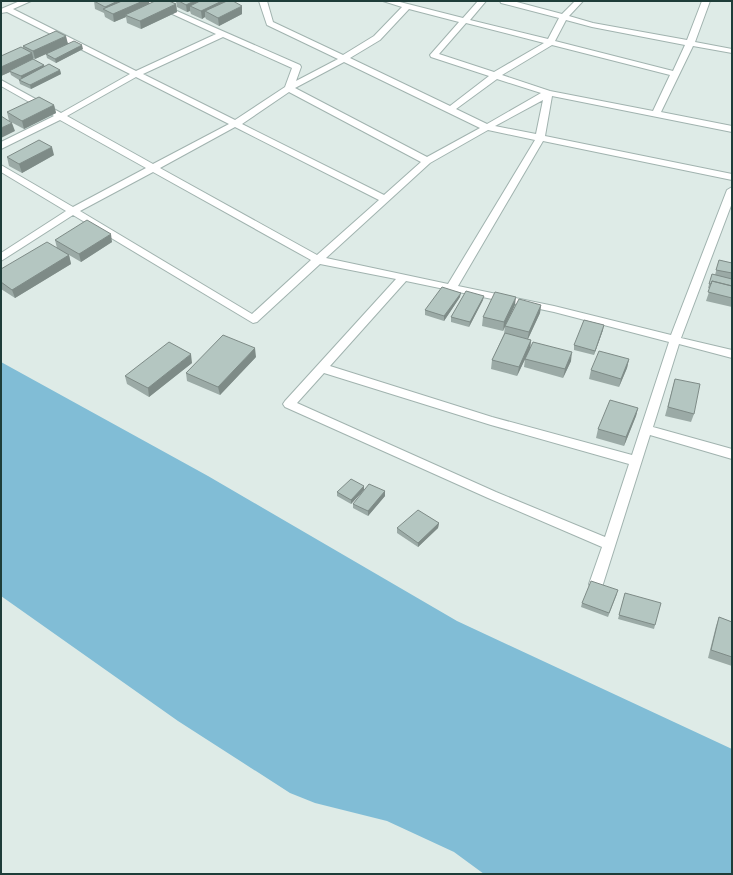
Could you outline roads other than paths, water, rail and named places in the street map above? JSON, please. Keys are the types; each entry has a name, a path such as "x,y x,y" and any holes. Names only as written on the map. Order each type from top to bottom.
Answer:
{"street":[{"path":"4,10 27,1"},
{"path":"149,1 297,67 289,88"},
{"path":"263,1 270,24 486,128 732,177"},
{"path":"386,1 464,22 675,74"},
{"path":"482,1 434,55 548,93 732,129"},
{"path":"504,1 592,25 732,51"},
{"path":"450,110 496,75 550,43 564,17 579,1"},
{"path":"656,114 690,43 706,1"},
{"path":"1,258 73,211 235,124 289,88 343,59 377,38 406,6"},
{"path":"4,10 136,74 385,199"},
{"path":"1,146 61,116 136,74 223,34"},
{"path":"1,83 318,260 554,309 732,354"},
{"path":"289,88 427,161"},
{"path":"1,168 253,319 427,161 548,93"},
{"path":"451,288 540,138 548,93"},
{"path":"596,584 675,340 732,190"},
{"path":"403,278 289,404 492,495 609,544"},
{"path":"322,368 491,421 636,461"},
{"path":"646,429 732,454"}],"water":[{"path":"1,362 208,476 457,621 732,749 732,874 484,874 454,852 387,821 315,803 290,793 178,721 1,596"}]}
